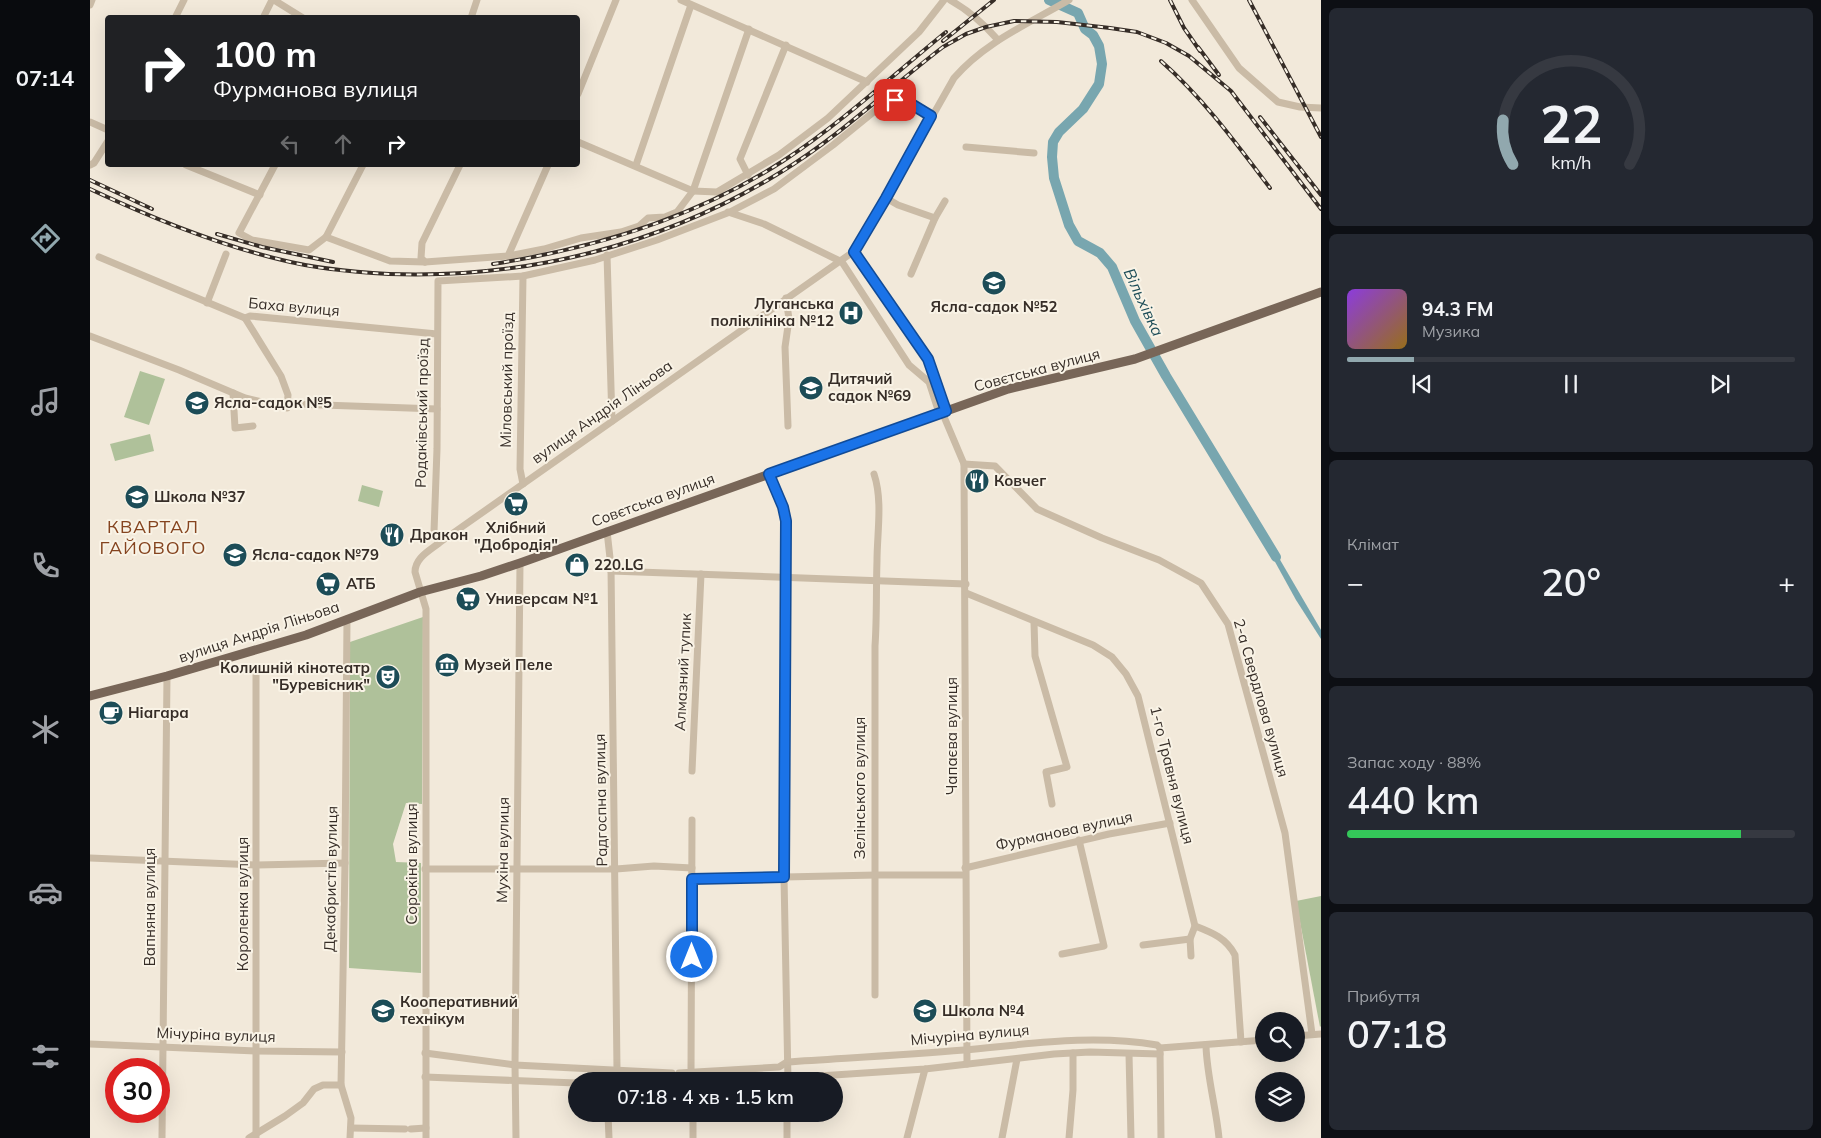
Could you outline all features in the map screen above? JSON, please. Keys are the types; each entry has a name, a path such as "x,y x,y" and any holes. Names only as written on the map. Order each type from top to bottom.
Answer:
{"main road":[{"name":"Совєтська вулиця","path":"420,592 481,576 520,563 1008,389 1135,359 1321,292"},
{"name":"вулиця Андрія Ліньова","path":"90,696 306,635 420,592"}],"street":[{"path":"90,5 92,0"},
{"path":"176,15 184,0"},
{"path":"265,15 273,0 298,15"},
{"path":"471,15 477,0"},
{"path":"580,89 616,0"},
{"path":"681,0 867,82"},
{"path":"580,143 636,165 693,191 717,192 748,176 828,118 919,32 944,0"},
{"path":"950,0 960,5 986,26 998,40"},
{"name":"вулиця Андрія Ліньова","path":"420,592 415,567 419,559 439,543 854,252 954,78 968,62 998,40 1028,21 1069,0"},
{"path":"1192,0 1239,68 1278,102 1300,107 1321,108"},
{"path":"636,165 690,5"},
{"path":"326,237 390,261 425,262 508,256 544,249 581,238 621,232 639,226 648,218 665,217 677,212 693,191 749,29"},
{"path":"748,176 740,159 786,45"},
{"path":"523,276 595,260 657,240 745,206 781,184 834,145 887,101 903,99 931,116"},
{"path":"90,122 105,129"},
{"path":"90,165 94,163 105,146"},
{"path":"966,147 1034,153"},
{"path":"191,167 260,195"},
{"path":"274,167 240,233 252,240 309,250 326,237 362,167"},
{"path":"425,262 421,258 422,243 459,167"},
{"path":"508,256 547,167"},
{"path":"886,198 898,205 935,218"},
{"path":"911,274 935,218 945,201"},
{"path":"729,212 764,224 842,262"},
{"name":"Чапаєва вулиця","path":"854,252 928,359 943,412"},
{"path":"206,303 226,254"},
{"path":"607,255 612,421"},
{"name":"Баха вулиця","path":"99,257 245,318 250,316 437,334"},
{"name":"Чапаєва вулиця","path":"842,262 910,365 929,382 964,464 967,1064"},
{"name":"Родаківський проїзд","path":"439,543 434,532 438,281 523,276"},
{"name":"Міловський проїзд","path":"523,276 520,469 523,484"},
{"path":"786,298 789,319 785,347 788,426"},
{"path":"245,318 281,376 288,395 287,406"},
{"path":"90,336 233,393 266,403 287,406 437,409"},
{"path":"233,393 235,428 253,426"},
{"name":"2-а Свердлова вулиця","path":"964,464 995,466 1037,509 1102,538 1159,560 1200,583 1228,624 1285,833 1312,1034"},
{"path":"769,474 783,507 786,521 784,877 788,1072"},
{"name":"Зелінського вулиця","path":"874,474 879,489 875,646 875,995"},
{"name":"Радгоспна вулиця","path":"608,531 611,571 616,869 617,1070"},
{"name":"Мухіна вулиця","path":"516,1138 516,869 520,563"},
{"path":"611,571 966,584"},
{"name":"Алмазний тупик","path":"692,772 701,574"},
{"name":"Сорокіна вулиця","path":"420,592 426,609 426,1138"},
{"name":"1-го Травня вулиця","path":"966,593 1092,645 1112,657 1126,674 1138,696 1195,926"},
{"name":"Декабристів вулиця","path":"347,619 341,1085 351,1118 350,1138"},
{"path":"1034,622 1035,656 1067,767 1046,772 1052,804"},
{"name":"Короленка вулиця","path":"254,1137 257,865 256,671"},
{"name":"Вапняна вулиця","path":"162,1138 166,676"},
{"path":"691,1072 692,820"},
{"name":"Фурманова вулиця","path":"692,879 965,872 1080,840 1170,823"},
{"path":"1062,954 1104,946 1080,840"},
{"path":"90,858 257,865 345,863"},
{"path":"426,869 616,869 654,866 692,868"},
{"path":"1191,956 1190,939 1195,926 1223,939 1228,943 1235,955 1241,1042"},
{"path":"1143,945 1190,939"},
{"path":"1305,1035 1321,1034"},
{"name":"Мічуріна вулиця","path":"720,1072 779,1068 787,1062 966,1050 1076,1040 1120,1040 1157,1045 1160,1051"},
{"name":"Мічуріна вулиця","path":"843,1076 1073,1053 1129,1054 1255,1041"},
{"name":"Мічуріна вулиця","path":"90,1044 256,1051 342,1052"},
{"path":"1206,1046 1206,1064 1217,1117 1219,1138"},
{"path":"1160,1051 1161,1138"},
{"name":"Мічуріна вулиця","path":"425,1053 515,1065 656,1072"},
{"path":"1068,1138 1073,1090 1073,1053"},
{"path":"1129,1054 1131,1138"},
{"path":"1002,1138 1017,1058"},
{"path":"907,1138 925,1069"},
{"path":"426,1077 568,1083"},
{"path":"254,1137 303,1103 308,1095 323,1085 341,1085"},
{"path":"608,1122 609,1138"},
{"path":"692,1122 693,1138"},
{"path":"787,1122 787,1138"},
{"path":"350,1128 426,1128"}],"green space":[{"path":"140,371 165,379 149,425 124,417"},
{"path":"150,434 154,451 115,461 110,444"},
{"path":"362,485 383,491 379,507 358,501"},
{"path":"423,617 422,804 406,803 393,844 396,862 421,863 421,973 349,968 350,642"},
{"path":"1321,896 1321,1026 1320,1027 1296,901"}],"water":[{"path":"1272,546 1321,630 1321,639 1296,600 1268,549"}],"waterway":[{"name":"Вільхівка","path":"1049,0 1078,13 1085,29 1093,35 1099,46 1102,64 1099,84 1083,109 1059,132 1053,142 1054,178 1069,225 1078,241 1100,253 1112,267 1135,321 1166,376 1276,557"}],"railway":[{"path":"943,41 994,0"},
{"path":"1170,0 1184,28 1200,51"},
{"path":"1249,0 1321,137"},
{"path":"90,189 160,220 208,238 257,254 308,266 389,274 441,274 543,263 642,238 736,198 781,172 844,128 943,47 966,34 986,27 1014,21 1057,22 1137,32 1166,43 1189,56 1231,91 1321,209"},
{"path":"493,264 569,249 607,239 644,228 715,199 749,181 804,147 845,116 946,32"},
{"path":"1198,47 1219,75"},
{"path":"1161,61 1205,106 1270,188"},
{"path":"1260,117 1321,195"},
{"path":"90,180 152,209"},
{"path":"217,234 262,247 333,262"}],"place":[{"name":"Ясла-садок №52","path":"994,283"},
{"name":"Луганська поліклініка №12","path":"851,313"},
{"name":"Дитячий садок №69","path":"811,388"},
{"name":"Ясла-садок №5","path":"197,403"},
{"name":"Ковчег","path":"977,481"},
{"name":"Школа №37","path":"137,497"},
{"name":"Хлібний \"Добродія\"","path":"516,504"},
{"name":"Дракон","path":"392,535"},
{"name":"Ясла-садок №79","path":"235,555"},
{"name":"220.LG","path":"577,565"},
{"name":"АТБ","path":"328,584"},
{"name":"Универсам №1","path":"468,599"},
{"name":"Музей Пеле","path":"447,665"},
{"name":"Колишній кінотеатр \"Буревісник\"","path":"388,677"},
{"name":"Ніагара","path":"111,713"},
{"name":"Кооперативний технікум","path":"383,1011"},
{"name":"Школа №4","path":"925,1011"}],"district":[{"name":"КВАРТАЛ ГАЙОВОГО","path":"153,537"}],"route":[{"path":"692,957 692,879 784,877 786,521 783,507 769,474 946,411 928,359 854,252 931,116 903,99 895,100"}]}
